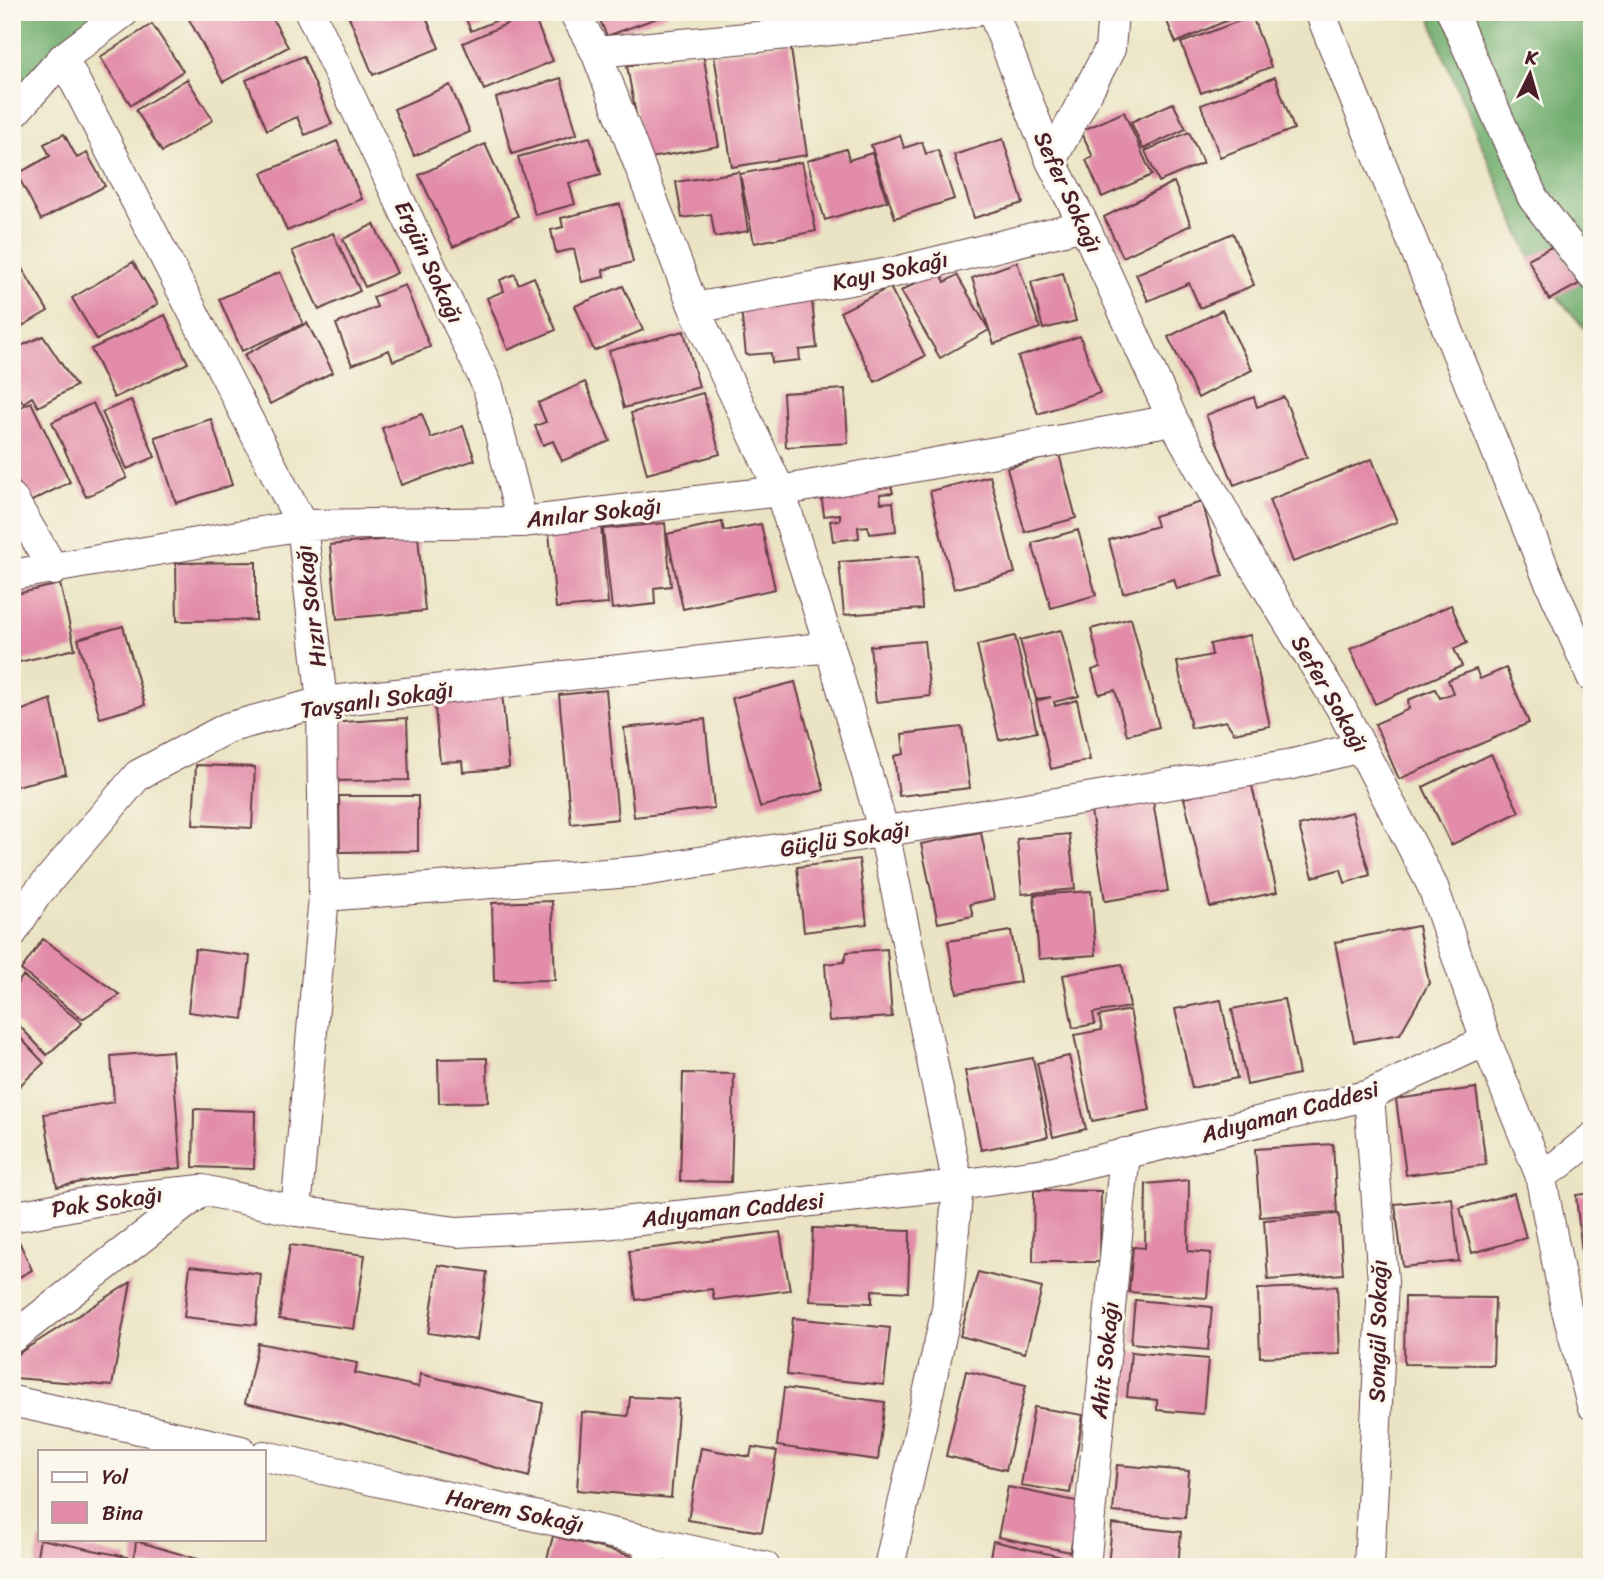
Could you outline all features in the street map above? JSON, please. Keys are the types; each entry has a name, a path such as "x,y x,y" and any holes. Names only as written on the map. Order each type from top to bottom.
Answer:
{"street":[{"path":"12,116 63,58 124,12"},
{"name":"Ergün Sokağı","path":"310,12 488,387 522,522"},
{"path":"575,12 596,52 694,308 780,491 830,647 884,832 958,1185 947,1309 889,1567"},
{"path":"596,52 896,24 972,12"},
{"name":"Sefer Sokağı","path":"992,12 1051,161 1084,225 1173,420 1255,568 1341,708 1433,887 1486,1041 1540,1174 1566,1307 1592,1405"},
{"path":"1051,161 1110,49 1113,12"},
{"path":"1320,12 1545,571 1592,677"},
{"path":"1452,12 1533,198 1592,275"},
{"name":"Hızır Sokağı","path":"63,58 302,525 322,702 324,896 296,1211"},
{"name":"Kayı Sokağı","path":"694,308 895,272 1084,225"},
{"name":"Anılar Sokağı","path":"12,575 302,525 522,522 780,491 1173,420"},
{"path":"12,498 54,569"},
{"name":"Tavşanlı Sokağı","path":"12,933 24,896 138,775 227,728 322,702 830,647"},
{"name":"Güçlü Sokağı","path":"324,896 644,871 1293,764 1362,747"},
{"name":"Adıyaman Caddesi","path":"203,1189 296,1211 457,1232 604,1224 958,1185 1045,1172 1369,1095 1486,1041"},
{"name":"Songül Sokağı","path":"1369,1095 1382,1281 1369,1567"},
{"path":"1540,1174 1558,1165 1592,1138"},
{"name":"Ahit Sokağı","path":"1086,1567 1125,1153"},
{"path":"12,1338 203,1189"},
{"name":"Pak Sokağı","path":"12,1217 101,1200 203,1189"},
{"path":"12,1401 237,1450"},
{"name":"Harem Sokağı","path":"266,1457 649,1554 765,1567"}],"green space":[{"path":"12,12 108,12 12,107"},
{"path":"1429,12 1592,12 1592,337 1536,272 1441,50"}],"building":[{"path":"185,12 269,12 288,47 223,82"},
{"path":"347,12 424,12 439,48 373,75"},
{"path":"463,12 518,12 471,31"},
{"path":"596,12 671,12 671,13 607,36"},
{"path":"1163,12 1246,12 1176,43"},
{"path":"532,13 553,61 484,90 463,43"},
{"path":"1252,16 1271,67 1201,93 1181,43"},
{"path":"152,24 183,71 131,105 100,57"},
{"path":"790,43 807,155 732,167 714,55"},
{"path":"703,53 719,146 644,159 627,66"},
{"path":"303,56 332,124 305,135 297,117 267,130 246,80"},
{"path":"1275,77 1294,129 1220,157 1201,105"},
{"path":"561,78 577,134 512,154 496,98"},
{"path":"187,79 213,120 162,152 136,110"},
{"path":"450,85 470,132 414,156 394,109"},
{"path":"1173,103 1186,129 1143,149 1131,122"},
{"path":"1124,112 1152,175 1102,197 1086,160 1093,157 1081,131"},
{"path":"1189,132 1203,163 1159,182 1145,151"},
{"path":"64,134 77,158 87,153 105,186 41,220 17,174 50,156 44,144"},
{"path":"900,135 904,148 922,142 926,154 938,150 954,199 895,218 871,145"},
{"path":"590,137 601,174 569,183 575,204 535,215 518,157"},
{"path":"1003,139 1023,203 974,218 954,155"},
{"path":"337,141 362,199 287,231 262,173"},
{"path":"485,144 518,216 453,247 419,175"},
{"path":"846,149 849,160 872,153 887,201 825,220 807,161"},
{"path":"802,162 816,231 754,243 740,174"},
{"path":"739,172 748,231 715,237 711,214 682,218 676,182"},
{"path":"1174,182 1191,225 1123,257 1104,217"},
{"path":"620,204 633,262 603,270 604,277 582,282 574,249 556,253 551,230 563,227 561,218"},
{"path":"374,224 397,273 365,287 343,239"},
{"path":"333,233 360,291 319,310 292,251"},
{"path":"1233,233 1254,285 1200,308 1189,283 1148,301 1136,274"},
{"path":"1557,244 1579,284 1549,300 1528,259"},
{"path":"12,252 48,311 12,332"},
{"path":"133,262 158,304 97,340 72,298"},
{"path":"1017,262 1040,328 994,344 972,278"},
{"path":"939,270 945,282 957,275 989,330 940,358 901,291"},
{"path":"280,272 303,324 242,351 219,299"},
{"path":"1063,273 1076,321 1043,329 1031,282"},
{"path":"515,274 518,284 534,277 556,330 508,350 487,298 504,291 500,280"},
{"path":"405,285 430,347 393,361 389,350 352,365 336,324 377,307 373,297"},
{"path":"623,286 643,330 594,351 575,306"},
{"path":"890,287 925,356 875,382 840,312"},
{"path":"812,301 817,348 799,350 800,360 772,363 771,353 746,355 741,309"},
{"path":"1222,310 1252,370 1198,398 1168,337"},
{"path":"165,315 188,363 114,398 91,349"},
{"path":"307,323 333,372 270,404 244,355"},
{"path":"684,331 699,387 624,408 609,351"},
{"path":"43,336 76,386 38,407 32,397 23,403 12,384 12,350"},
{"path":"1080,336 1100,393 1038,414 1018,357"},
{"path":"585,382 610,441 562,461 553,441 543,445 535,426 546,422 538,403"},
{"path":"845,389 848,443 786,447 783,393"},
{"path":"703,393 720,454 647,474 631,413"},
{"path":"1254,397 1257,407 1284,397 1307,457 1234,485 1206,415"},
{"path":"131,400 155,457 127,469 102,412"},
{"path":"31,402 70,482 28,503 12,470 12,411"},
{"path":"93,403 127,478 86,497 52,422"},
{"path":"422,414 431,438 463,426 475,460 401,485 382,428"},
{"path":"211,419 232,485 176,503 155,437"},
{"path":"1059,454 1076,518 1025,532 1007,468"},
{"path":"1372,459 1397,522 1293,562 1269,500"},
{"path":"990,476 1015,573 954,589 930,491"},
{"path":"891,485 893,493 880,494 881,503 893,502 896,531 870,534 868,526 858,527 859,538 833,541 830,521 840,520 840,514 824,516 821,493"},
{"path":"1202,502 1223,576 1177,589 1174,579 1123,593 1109,540 1157,526 1154,516"},
{"path":"722,522 724,531 761,524 775,589 683,609 667,534"},
{"path":"665,523 671,586 654,588 655,604 612,609 603,529"},
{"path":"601,527 608,604 556,608 549,532"},
{"path":"1078,530 1096,595 1051,608 1032,543"},
{"path":"418,536 425,611 337,619 330,545"},
{"path":"919,556 922,609 844,615 839,562"},
{"path":"256,562 256,620 177,621 176,563"},
{"path":"60,584 75,649 15,663 12,595"},
{"path":"1451,605 1467,643 1454,649 1462,666 1375,704 1350,649"},
{"path":"1131,618 1159,727 1127,735 1115,690 1099,694 1092,670 1100,667 1091,629"},
{"path":"123,626 145,705 100,718 78,639"},
{"path":"1061,630 1079,696 1054,702 1055,706 1077,700 1090,760 1051,769 1036,701 1051,697 1036,699 1020,640"},
{"path":"1250,635 1270,726 1234,733 1226,721 1191,728 1177,662 1212,655 1210,644"},
{"path":"1015,636 1037,732 999,740 977,645"},
{"path":"924,641 930,696 876,702 870,646"},
{"path":"1506,668 1529,723 1399,779 1375,724 1409,709 1408,700 1435,689 1440,698 1453,693 1448,680 1476,669 1480,679"},
{"path":"795,682 824,790 760,807 732,698"},
{"path":"606,690 618,819 571,824 559,695"},
{"path":"502,692 509,768 463,772 462,761 440,762 434,697"},
{"path":"51,699 66,774 12,787 12,714"},
{"path":"407,718 409,780 330,781 328,723"},
{"path":"705,719 714,808 634,817 624,728"},
{"path":"962,727 970,788 899,796 894,756 904,754 902,734"},
{"path":"1491,754 1519,812 1451,845 1423,787"},
{"path":"196,765 255,767 252,828 193,825"},
{"path":"1251,782 1277,892 1210,907 1184,798"},
{"path":"339,796 418,796 418,851 340,852"},
{"path":"1153,801 1168,891 1105,901 1091,811"},
{"path":"1352,812 1370,875 1345,883 1341,869 1313,877 1299,826"},
{"path":"981,832 994,899 970,904 973,916 938,923 921,844"},
{"path":"1069,834 1075,889 1022,894 1017,839"},
{"path":"859,859 867,924 804,932 797,867"},
{"path":"1091,891 1096,955 1039,959 1034,895"},
{"path":"552,901 555,980 494,981 492,903"},
{"path":"1418,926 1429,983 1400,1034 1354,1042 1335,942"},
{"path":"1011,931 1020,982 957,993 948,941"},
{"path":"43,939 120,995 82,1019 21,970"},
{"path":"195,949 250,956 243,1019 188,1012"},
{"path":"887,949 892,1017 829,1021 825,964 844,962 847,952"},
{"path":"1122,964 1130,1007 1093,1013 1095,1024 1073,1028 1063,975"},
{"path":"23,976 82,1023 47,1055 12,1018 12,990"},
{"path":"1284,999 1299,1074 1247,1085 1232,1009"},
{"path":"1221,1000 1237,1078 1192,1088 1175,1009"},
{"path":"1130,1010 1150,1110 1092,1121 1074,1035 1102,1030 1099,1016"},
{"path":"12,1029 44,1063 16,1089 12,1085"},
{"path":"172,1051 181,1168 120,1174 57,1187 44,1114 114,1102 111,1056"},
{"path":"1069,1056 1086,1129 1053,1137 1037,1063"},
{"path":"487,1058 488,1102 439,1103 438,1059"},
{"path":"1033,1058 1048,1137 981,1150 965,1071"},
{"path":"683,1073 734,1074 731,1182 680,1181"},
{"path":"1476,1088 1486,1165 1406,1175 1396,1099"},
{"path":"194,1109 255,1111 254,1169 193,1167"},
{"path":"1333,1144 1337,1212 1260,1217 1255,1149"},
{"path":"1189,1180 1188,1251 1211,1253 1207,1298 1129,1292 1133,1247 1145,1248 1146,1184"},
{"path":"1034,1190 1101,1191 1100,1262 1033,1262"},
{"path":"1514,1193 1526,1238 1472,1253 1460,1208"},
{"path":"1592,1193 1592,1294 1586,1294 1576,1195"},
{"path":"1452,1198 1459,1261 1403,1267 1395,1204"},
{"path":"1339,1214 1343,1274 1268,1280 1264,1220"},
{"path":"12,1226 32,1270 12,1281"},
{"path":"813,1228 910,1231 908,1292 872,1290 872,1303 810,1301"},
{"path":"780,1232 790,1290 714,1300 712,1289 636,1300 629,1251"},
{"path":"290,1245 365,1255 354,1329 279,1319"},
{"path":"438,1265 487,1272 477,1340 428,1333"},
{"path":"190,1266 261,1274 256,1325 184,1317"},
{"path":"978,1272 1042,1288 1025,1353 960,1336"},
{"path":"131,1282 112,1386 15,1378 13,1357"},
{"path":"1337,1286 1340,1354 1260,1357 1258,1289"},
{"path":"1405,1297 1495,1298 1493,1365 1404,1364"},
{"path":"1135,1300 1212,1307 1208,1350 1131,1343"},
{"path":"793,1318 890,1328 884,1385 787,1375"},
{"path":"258,1343 357,1363 355,1373 419,1387 420,1374 543,1403 529,1477 343,1424 245,1403"},
{"path":"1131,1352 1208,1359 1203,1414 1157,1410 1157,1400 1127,1397"},
{"path":"966,1371 1026,1385 1006,1470 946,1456"},
{"path":"784,1388 885,1402 878,1460 777,1446"},
{"path":"630,1397 679,1399 671,1498 577,1490 582,1412 628,1416"},
{"path":"1034,1407 1083,1415 1070,1493 1021,1485"},
{"path":"752,1447 777,1451 762,1532 688,1520 701,1448 750,1457"},
{"path":"1117,1465 1189,1471 1185,1518 1113,1512"},
{"path":"1008,1487 1080,1502 1070,1552 998,1537"},
{"path":"1112,1524 1181,1532 1178,1567 1108,1567"},
{"path":"553,1536 633,1556 631,1567 545,1567"},
{"path":"40,1540 127,1557 125,1567 35,1567"},
{"path":"136,1541 201,1560 200,1567 133,1567"},
{"path":"993,1541 1075,1560 1073,1567 988,1567"}]}
